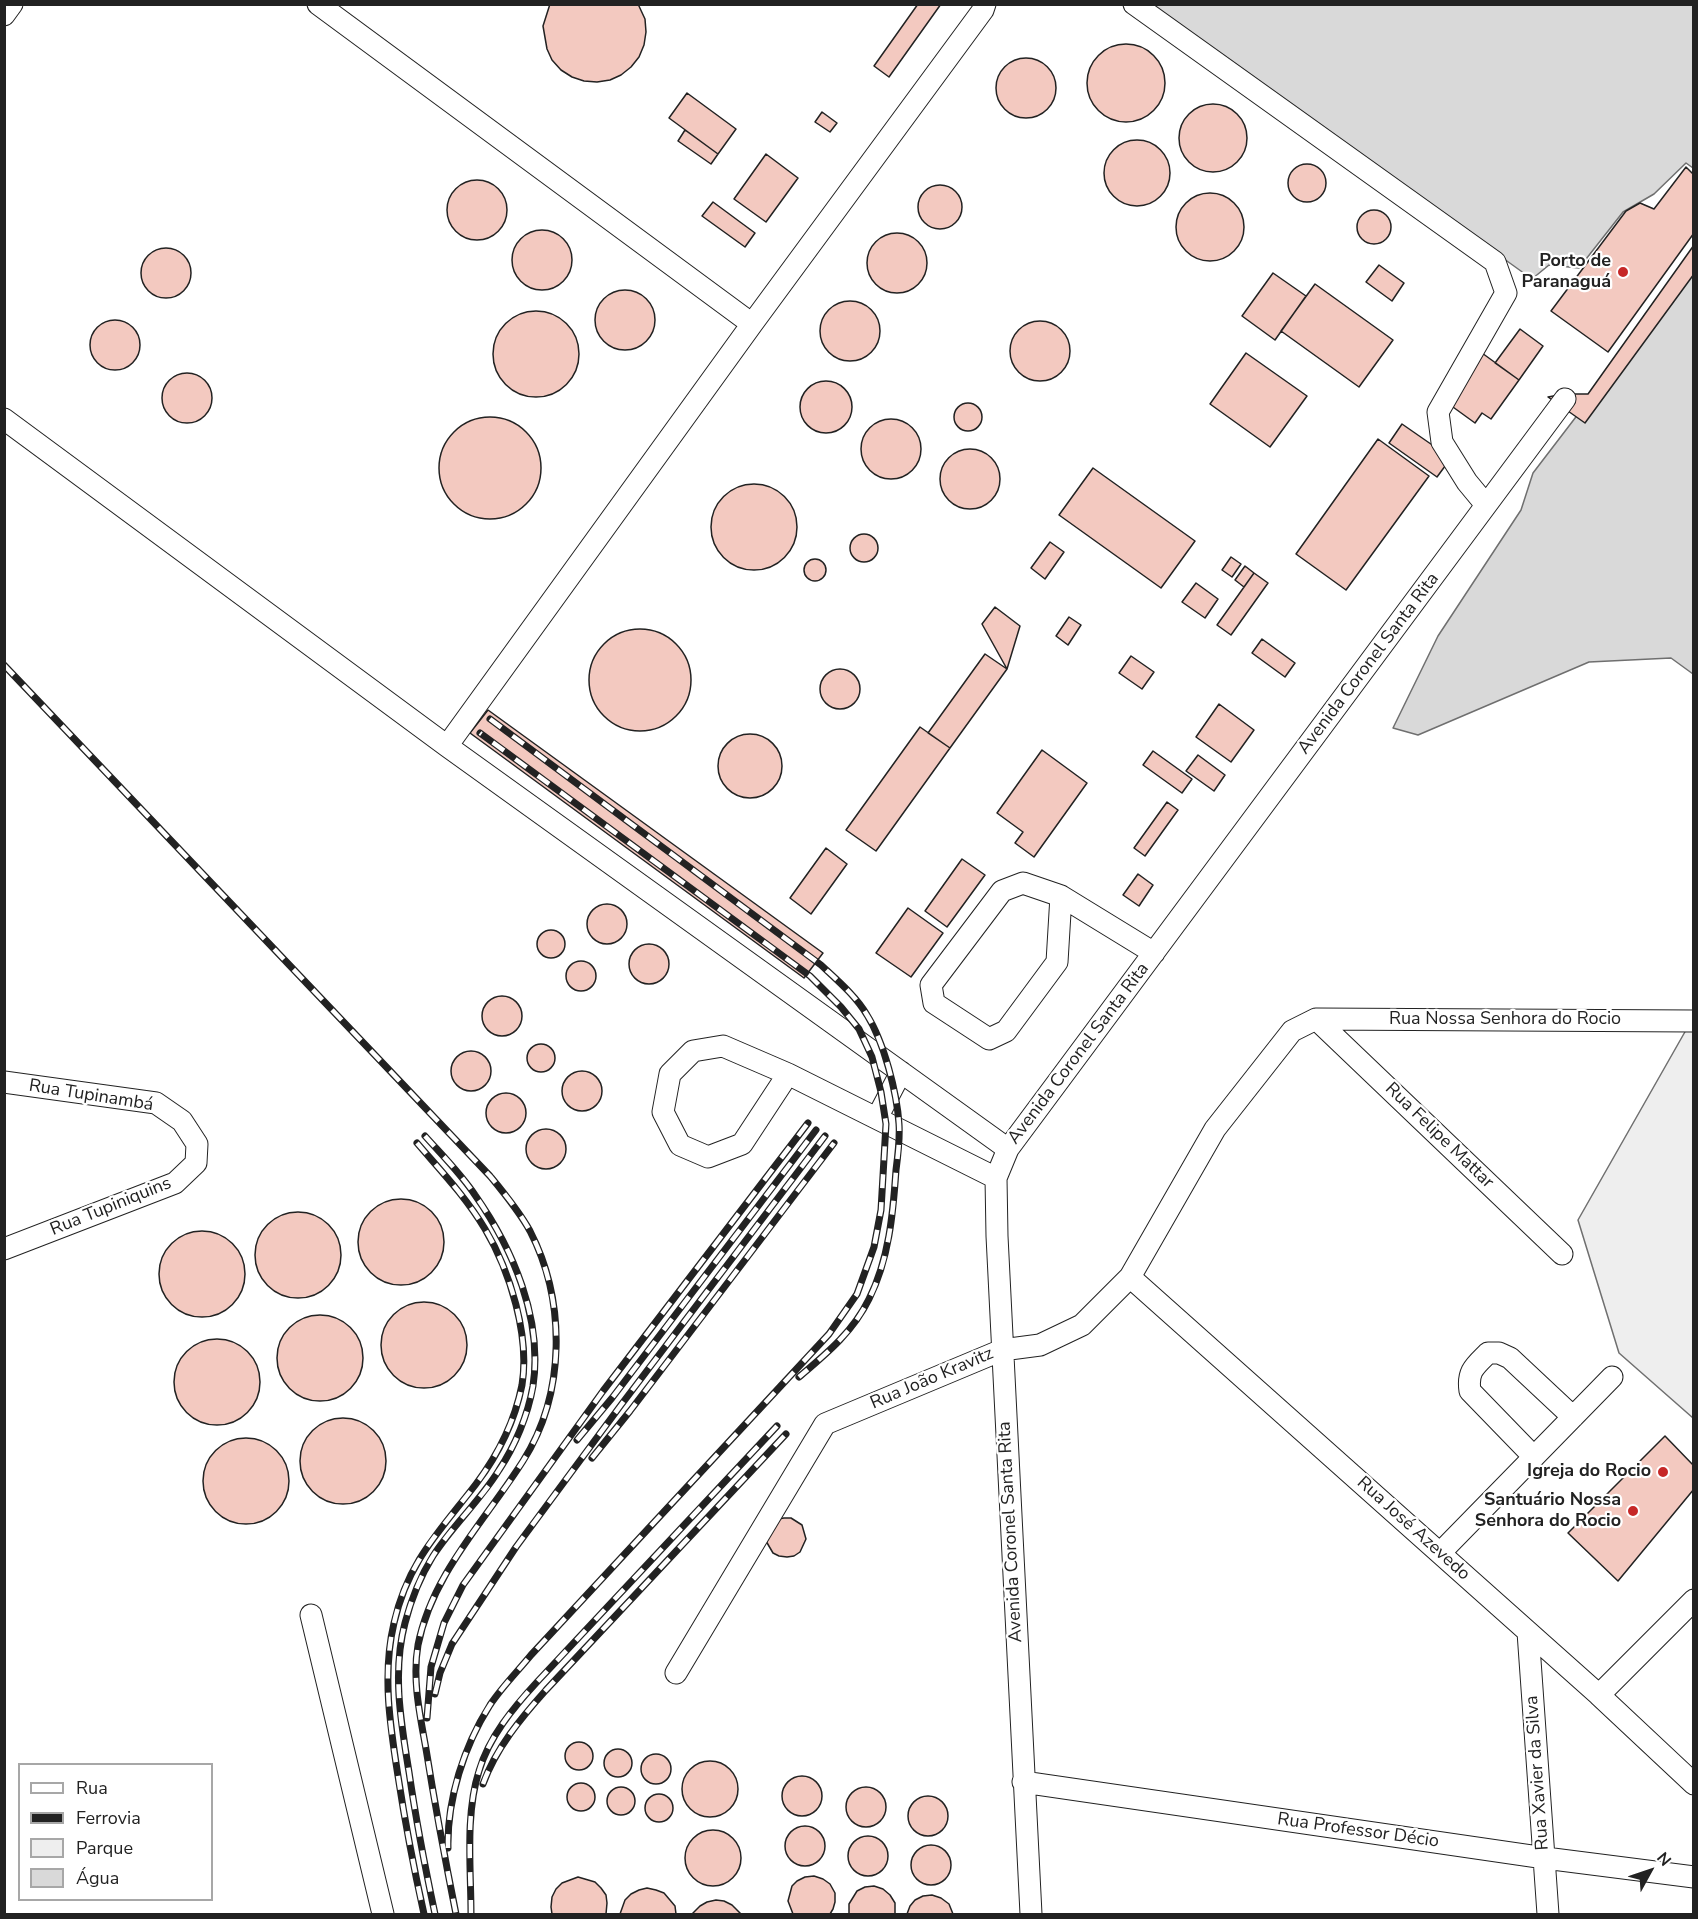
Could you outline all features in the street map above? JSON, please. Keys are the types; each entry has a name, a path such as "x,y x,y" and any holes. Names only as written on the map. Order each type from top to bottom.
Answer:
{"street":[{"path":"4,15 12,4"},
{"path":"318,4 752,324"},
{"path":"447,746 752,324 983,10 985,4"},
{"path":"1134,4 1495,262 1506,293 1438,412 1442,442 1467,482 1486,505"},
{"name":"Avenida Coronel Santa Rita","path":"1031,1914 1002,1350 996,1178 1008,1149 1565,399"},
{"path":"4,419 447,746 1008,1149"},
{"path":"1061,896 1057,962 1006,1031 989,1039 934,1003 931,985 1002,891 1023,883 1061,896 1154,953"},
{"name":"Rua Nossa Senhora do Rocio","path":"1316,1019 1694,1021"},
{"name":"Rua Felipe Mattar","path":"1316,1019 1562,1254"},
{"name":"Rua João Kravitz","path":"676,1673 825,1424 1002,1350 1040,1345 1082,1324 1130,1278 1215,1129 1292,1031 1316,1019"},
{"path":"788,1074 742,1144 708,1157 680,1145 663,1112 670,1074 693,1051 723,1046 788,1074 996,1178"},
{"path":"877,1118 901,1072"},
{"name":"Rua Tupinambá","path":"4,1082 156,1103 182,1121 197,1144"},
{"name":"Rua Tupiniquins","path":"4,1249 175,1183 196,1163 197,1144"},
{"name":"Rua José Azevedo","path":"1130,1278 1599,1695 1694,1784"},
{"path":"1534,1457 1470,1391 1468,1379 1473,1368 1488,1353 1499,1353 1510,1358 1573,1417"},
{"path":"1440,1553 1612,1377"},
{"path":"1599,1695 1694,1600"},
{"path":"311,1615 383,1914"},
{"name":"Rua Xavier da Silva","path":"1528,1632 1548,1914"},
{"name":"Rua Professor Décio","path":"1023,1782 1545,1858 1694,1877"}],"green space":[{"path":"1690,1023 1693,1023 1693,1418 1619,1353 1578,1220"}],"water":[{"path":"1151,5 1693,5 1693,168 1686,163 1654,194 1623,212 1579,268 1549,265 1532,279"},
{"path":"1693,264 1693,674 1671,658 1589,662 1418,735 1393,728 1438,636 1521,510 1533,473"}],"building":[{"path":"550,4 638,4 645,19 646,32 639,57 621,75 610,80 584,81 572,77 552,60 547,49 543,26"},
{"path":"918,4 941,4 889,77 874,66"},
{"path":"1118,44 1134,44 1148,50 1159,61 1165,75 1165,91 1159,105 1148,116 1134,122 1118,122 1104,116 1093,105 1087,91 1087,75 1093,61 1104,50"},
{"path":"1026,58 1043,63 1051,71 1056,88 1051,105 1043,113 1026,118 1009,113 1001,105 996,88 1001,71 1009,63"},
{"path":"687,93 736,129 718,154 669,118"},
{"path":"1213,104 1226,107 1237,114 1244,125 1247,138 1244,151 1237,162 1226,169 1213,172 1200,169 1189,162 1182,151 1179,138 1182,125 1189,114 1200,107"},
{"path":"822,112 837,123 830,132 815,122"},
{"path":"685,130 718,154 711,164 678,141"},
{"path":"1137,140 1149,143 1160,150 1167,161 1170,173 1167,185 1160,196 1149,203 1137,206 1125,203 1114,196 1107,185 1104,173 1107,161 1114,150 1125,143"},
{"path":"766,154 798,178 766,222 734,199"},
{"path":"1307,164 1314,165 1320,170 1325,176 1325,190 1320,196 1314,201 1307,202 1300,201 1294,196 1289,190 1288,183 1289,176 1294,170 1300,165"},
{"name":"Porto de Paranaguá","path":"1686,167 1694,175 1694,233 1608,352 1551,311 1626,211 1640,203 1654,209"},
{"path":"477,180 498,189 507,210 498,231 477,240 456,231 447,210 456,189"},
{"path":"940,185 956,191 962,207 956,223 940,229 924,223 918,207 924,191"},
{"path":"1210,193 1223,196 1234,203 1241,214 1244,227 1241,240 1234,251 1223,258 1210,261 1197,258 1186,251 1179,240 1176,227 1179,214 1186,203 1197,196"},
{"path":"713,202 755,233 745,247 702,216"},
{"path":"1374,210 1386,215 1391,227 1386,239 1374,244 1362,239 1357,227 1362,215"},
{"path":"542,230 563,239 572,260 563,281 542,290 521,281 512,260 521,239"},
{"path":"897,233 918,242 927,263 918,284 897,293 876,284 867,263 876,242"},
{"name":"Porto de Paranaguá","path":"1694,245 1694,274 1585,423 1548,397 1588,394"},
{"path":"171,248 184,255 190,263 190,283 184,291 176,297 161,298 148,291 142,283 141,268 148,255 156,249"},
{"path":"1379,265 1404,283 1392,301 1366,282"},
{"path":"1273,273 1306,296 1275,340 1242,316"},
{"path":"1315,284 1393,340 1359,387 1281,331"},
{"path":"625,290 646,299 655,320 646,341 625,350 604,341 595,320 604,299"},
{"path":"850,301 871,310 880,331 871,352 850,361 829,352 820,331 829,310"},
{"path":"536,311 560,318 572,330 579,354 572,378 560,390 536,397 512,390 500,378 493,354 500,330 512,318"},
{"path":"110,320 120,320 133,327 140,340 140,350 133,363 120,370 110,370 101,366 94,359 90,350 90,340 94,331 101,324"},
{"path":"1040,321 1061,330 1070,351 1061,372 1040,381 1019,372 1010,351 1019,330"},
{"path":"1520,329 1543,346 1519,380 1495,363"},
{"path":"1246,353 1307,396 1270,447 1210,404"},
{"path":"1482,353 1519,380 1491,419 1482,413 1475,423 1446,402"},
{"path":"182,373 192,373 205,380 212,393 212,403 205,416 192,423 182,423 173,419 166,412 162,403 162,393 166,384 173,377"},
{"path":"821,381 831,381 845,388 852,407 845,426 831,433 821,433 811,429 804,422 800,412 800,402 804,392 811,385"},
{"path":"968,403 978,407 982,417 978,427 968,431 958,427 954,417 958,407"},
{"path":"490,417 510,421 526,432 537,448 541,468 537,488 526,504 510,515 490,519 470,515 454,504 443,488 439,468 443,448 454,432 470,421"},
{"path":"891,419 912,428 921,449 912,470 891,479 870,470 861,449 870,428"},
{"path":"1402,424 1451,458 1437,477 1389,443"},
{"path":"1378,439 1429,476 1346,590 1296,554"},
{"path":"970,449 991,458 1000,479 991,500 970,509 949,500 940,479 949,458"},
{"path":"1093,468 1195,541 1161,588 1059,515"},
{"path":"754,484 771,487 785,496 794,510 797,527 794,544 785,558 771,567 754,570 737,567 723,558 714,544 711,527 714,510 723,496 737,487"},
{"path":"864,534 874,538 878,548 874,558 864,562 854,558 850,548 854,538"},
{"path":"1050,542 1064,552 1045,579 1031,568"},
{"path":"1231,557 1241,564 1232,577 1222,570"},
{"path":"815,559 823,562 826,570 823,578 815,581 807,578 804,570 807,562"},
{"path":"1245,566 1254,573 1244,587 1235,580"},
{"path":"1254,573 1268,583 1231,635 1217,625"},
{"path":"1196,583 1218,599 1205,618 1182,602"},
{"path":"995,607 1020,626 1007,669 982,624"},
{"path":"1069,617 1081,625 1068,645 1056,636"},
{"path":"640,629 660,633 676,644 687,660 691,680 687,700 676,716 660,727 640,731 620,727 604,716 593,700 589,680 593,660 604,644 620,633"},
{"path":"1262,639 1295,663 1285,677 1252,653"},
{"path":"985,654 1007,669 950,748 928,733"},
{"path":"1131,656 1154,672 1142,689 1119,673"},
{"path":"840,669 854,675 860,689 854,703 840,709 826,703 820,689 826,675"},
{"path":"1219,704 1254,730 1231,762 1196,737"},
{"path":"488,710 823,953 804,978 470,733"},
{"path":"920,727 950,748 876,851 846,830"},
{"path":"750,734 773,743 782,766 773,789 750,798 727,789 718,766 727,743"},
{"path":"1042,750 1087,783 1034,857 1015,843 1023,832 997,813"},
{"path":"1153,751 1192,779 1182,793 1143,765"},
{"path":"1198,755 1225,775 1214,791 1186,771"},
{"path":"1167,802 1178,810 1145,856 1134,848"},
{"path":"826,848 847,864 811,914 790,898"},
{"path":"962,859 985,875 947,927 925,911"},
{"path":"1138,874 1153,885 1139,906 1123,895"},
{"path":"607,904 621,910 627,924 621,938 607,944 593,938 587,924 593,910"},
{"path":"908,908 943,933 911,977 876,953"},
{"path":"551,930 561,934 565,944 561,954 551,958 541,954 537,944 541,934"},
{"path":"649,944 663,950 669,964 663,978 649,984 635,978 629,964 635,950"},
{"path":"581,961 591,966 596,976 591,986 581,991 571,986 566,976 571,966"},
{"path":"502,996 516,1002 522,1016 516,1030 502,1036 488,1030 482,1016 488,1002"},
{"path":"541,1044 551,1048 555,1058 551,1068 541,1072 531,1068 527,1058 531,1048"},
{"path":"471,1051 485,1057 491,1071 485,1085 471,1091 457,1085 451,1071 457,1057"},
{"path":"582,1071 596,1077 602,1091 596,1105 582,1111 568,1105 562,1091 568,1077"},
{"path":"506,1093 520,1099 526,1113 520,1127 506,1133 492,1127 486,1113 492,1099"},
{"path":"546,1129 560,1135 566,1149 560,1163 546,1169 532,1163 526,1149 532,1135"},
{"path":"401,1199 418,1202 432,1211 441,1225 444,1242 441,1259 432,1273 418,1282 401,1285 384,1282 370,1273 361,1259 358,1242 361,1225 370,1211 384,1202"},
{"path":"298,1212 315,1215 329,1224 338,1238 341,1255 338,1272 329,1286 315,1295 298,1298 281,1295 267,1286 258,1272 255,1255 258,1238 267,1224 281,1215"},
{"path":"202,1231 219,1234 233,1243 242,1257 245,1274 242,1291 233,1305 219,1314 202,1317 185,1314 171,1305 162,1291 159,1274 162,1257 171,1243 185,1234"},
{"path":"424,1302 441,1305 455,1314 464,1328 467,1345 464,1362 455,1376 441,1385 424,1388 407,1385 393,1376 384,1362 381,1345 384,1328 393,1314 407,1305"},
{"path":"320,1315 337,1318 351,1327 360,1341 363,1358 360,1375 351,1389 337,1398 320,1401 303,1398 289,1389 280,1375 277,1358 280,1341 289,1327 303,1318"},
{"path":"217,1339 234,1342 248,1351 257,1365 260,1382 257,1399 248,1413 234,1422 217,1425 200,1422 186,1413 177,1399 174,1382 177,1365 186,1351 200,1342"},
{"path":"343,1418 360,1421 374,1430 383,1444 386,1461 383,1478 374,1492 360,1501 343,1504 326,1501 312,1492 303,1478 300,1461 303,1444 312,1430 326,1421"},
{"name":"Santuário Nossa Senhora do Rocio","path":"1665,1436 1694,1466 1694,1489 1618,1581 1568,1533"},
{"path":"246,1438 263,1441 277,1450 286,1464 289,1481 286,1498 277,1512 263,1521 246,1524 229,1521 215,1512 206,1498 203,1481 206,1464 215,1450 229,1441"},
{"path":"791,1518 802,1525 806,1539 800,1552 794,1556 779,1556 773,1553 766,1541 778,1519"},
{"path":"579,1742 589,1746 593,1756 589,1766 579,1770 569,1766 565,1756 569,1746"},
{"path":"618,1749 628,1753 632,1763 628,1773 618,1777 608,1773 604,1763 608,1753"},
{"path":"656,1754 666,1759 671,1769 666,1779 656,1784 646,1779 641,1769 646,1759"},
{"path":"704,1761 716,1761 730,1769 738,1783 736,1800 730,1809 716,1817 704,1817 687,1805 682,1795 682,1783 694,1766"},
{"path":"802,1776 816,1782 822,1796 816,1810 802,1816 788,1810 782,1796 788,1782"},
{"path":"581,1783 591,1787 595,1797 591,1807 581,1811 571,1807 567,1797 571,1787"},
{"path":"621,1787 631,1791 635,1801 631,1811 621,1815 611,1811 607,1801 611,1791"},
{"path":"866,1787 880,1793 886,1807 880,1821 866,1827 852,1821 846,1807 852,1793"},
{"path":"659,1794 669,1798 673,1808 669,1818 659,1822 649,1818 645,1808 649,1798"},
{"path":"928,1796 942,1802 948,1816 942,1830 928,1836 914,1830 908,1816 914,1802"},
{"path":"805,1826 819,1832 825,1846 819,1860 805,1866 791,1860 785,1846 791,1832"},
{"path":"707,1830 719,1830 733,1838 741,1852 739,1869 733,1878 719,1886 707,1886 690,1874 685,1864 685,1852 697,1835"},
{"path":"868,1836 882,1842 888,1856 882,1870 868,1876 854,1870 848,1856 854,1842"},
{"path":"931,1845 945,1851 951,1865 945,1879 931,1885 917,1879 911,1865 917,1851"},
{"path":"814,1876 830,1884 835,1893 833,1909 830,1914 793,1914 788,1901 792,1886 805,1877"},
{"path":"578,1877 595,1882 601,1888 606,1895 606,1914 552,1914 552,1897 556,1889 562,1883"},
{"path":"874,1886 890,1895 895,1903 895,1914 849,1914 849,1904 857,1891"},
{"path":"647,1888 664,1893 675,1906 676,1914 620,1914 625,1900 631,1894"},
{"path":"932,1895 949,1904 953,1914 907,1914 915,1900"},
{"path":"716,1900 732,1905 741,1914 692,1914 700,1906"}],"railway":[{"path":"4,665 490,1176 526,1224 542,1258 555,1317 554,1377 547,1406 537,1434 523,1461 447,1571 425,1619 416,1658 419,1710 456,1914"},
{"path":"490,719 821,965 857,1001 873,1026 889,1068 899,1124 899,1147 886,1252 876,1284 863,1311 838,1342 799,1377"},
{"path":"448,1848 450,1811 459,1774 472,1738 495,1698 531,1655 829,1334 857,1294 874,1247 881,1210 886,1124 872,1057 859,1029 810,976 480,733"},
{"path":"427,1718 431,1667 444,1623 463,1585 603,1391 808,1123"},
{"path":"577,1440 612,1398 816,1130"},
{"path":"425,1136 470,1187 502,1238 513,1261 529,1310 534,1335 535,1361 531,1397 515,1441 491,1481 428,1564 413,1597 401,1641 398,1679 401,1716 418,1826 435,1914"},
{"path":"435,1694 440,1673 452,1644 516,1547 825,1136"},
{"path":"417,1143 470,1206 494,1246 516,1304 524,1366 519,1398 505,1437 484,1473 438,1532 417,1564 400,1601 390,1642 388,1700 392,1738 424,1914"},
{"path":"592,1458 834,1143"},
{"path":"471,1914 470,1824 472,1805 483,1758 495,1735 537,1682 777,1426"},
{"path":"483,1784 502,1746 537,1701 786,1434"}],"place":[{"name":"Porto de Paranaguá","path":"1623,272"},
{"name":"Igreja do Rocio","path":"1663,1472"},
{"name":"Santuário Nossa Senhora do Rocio","path":"1633,1511"}]}
